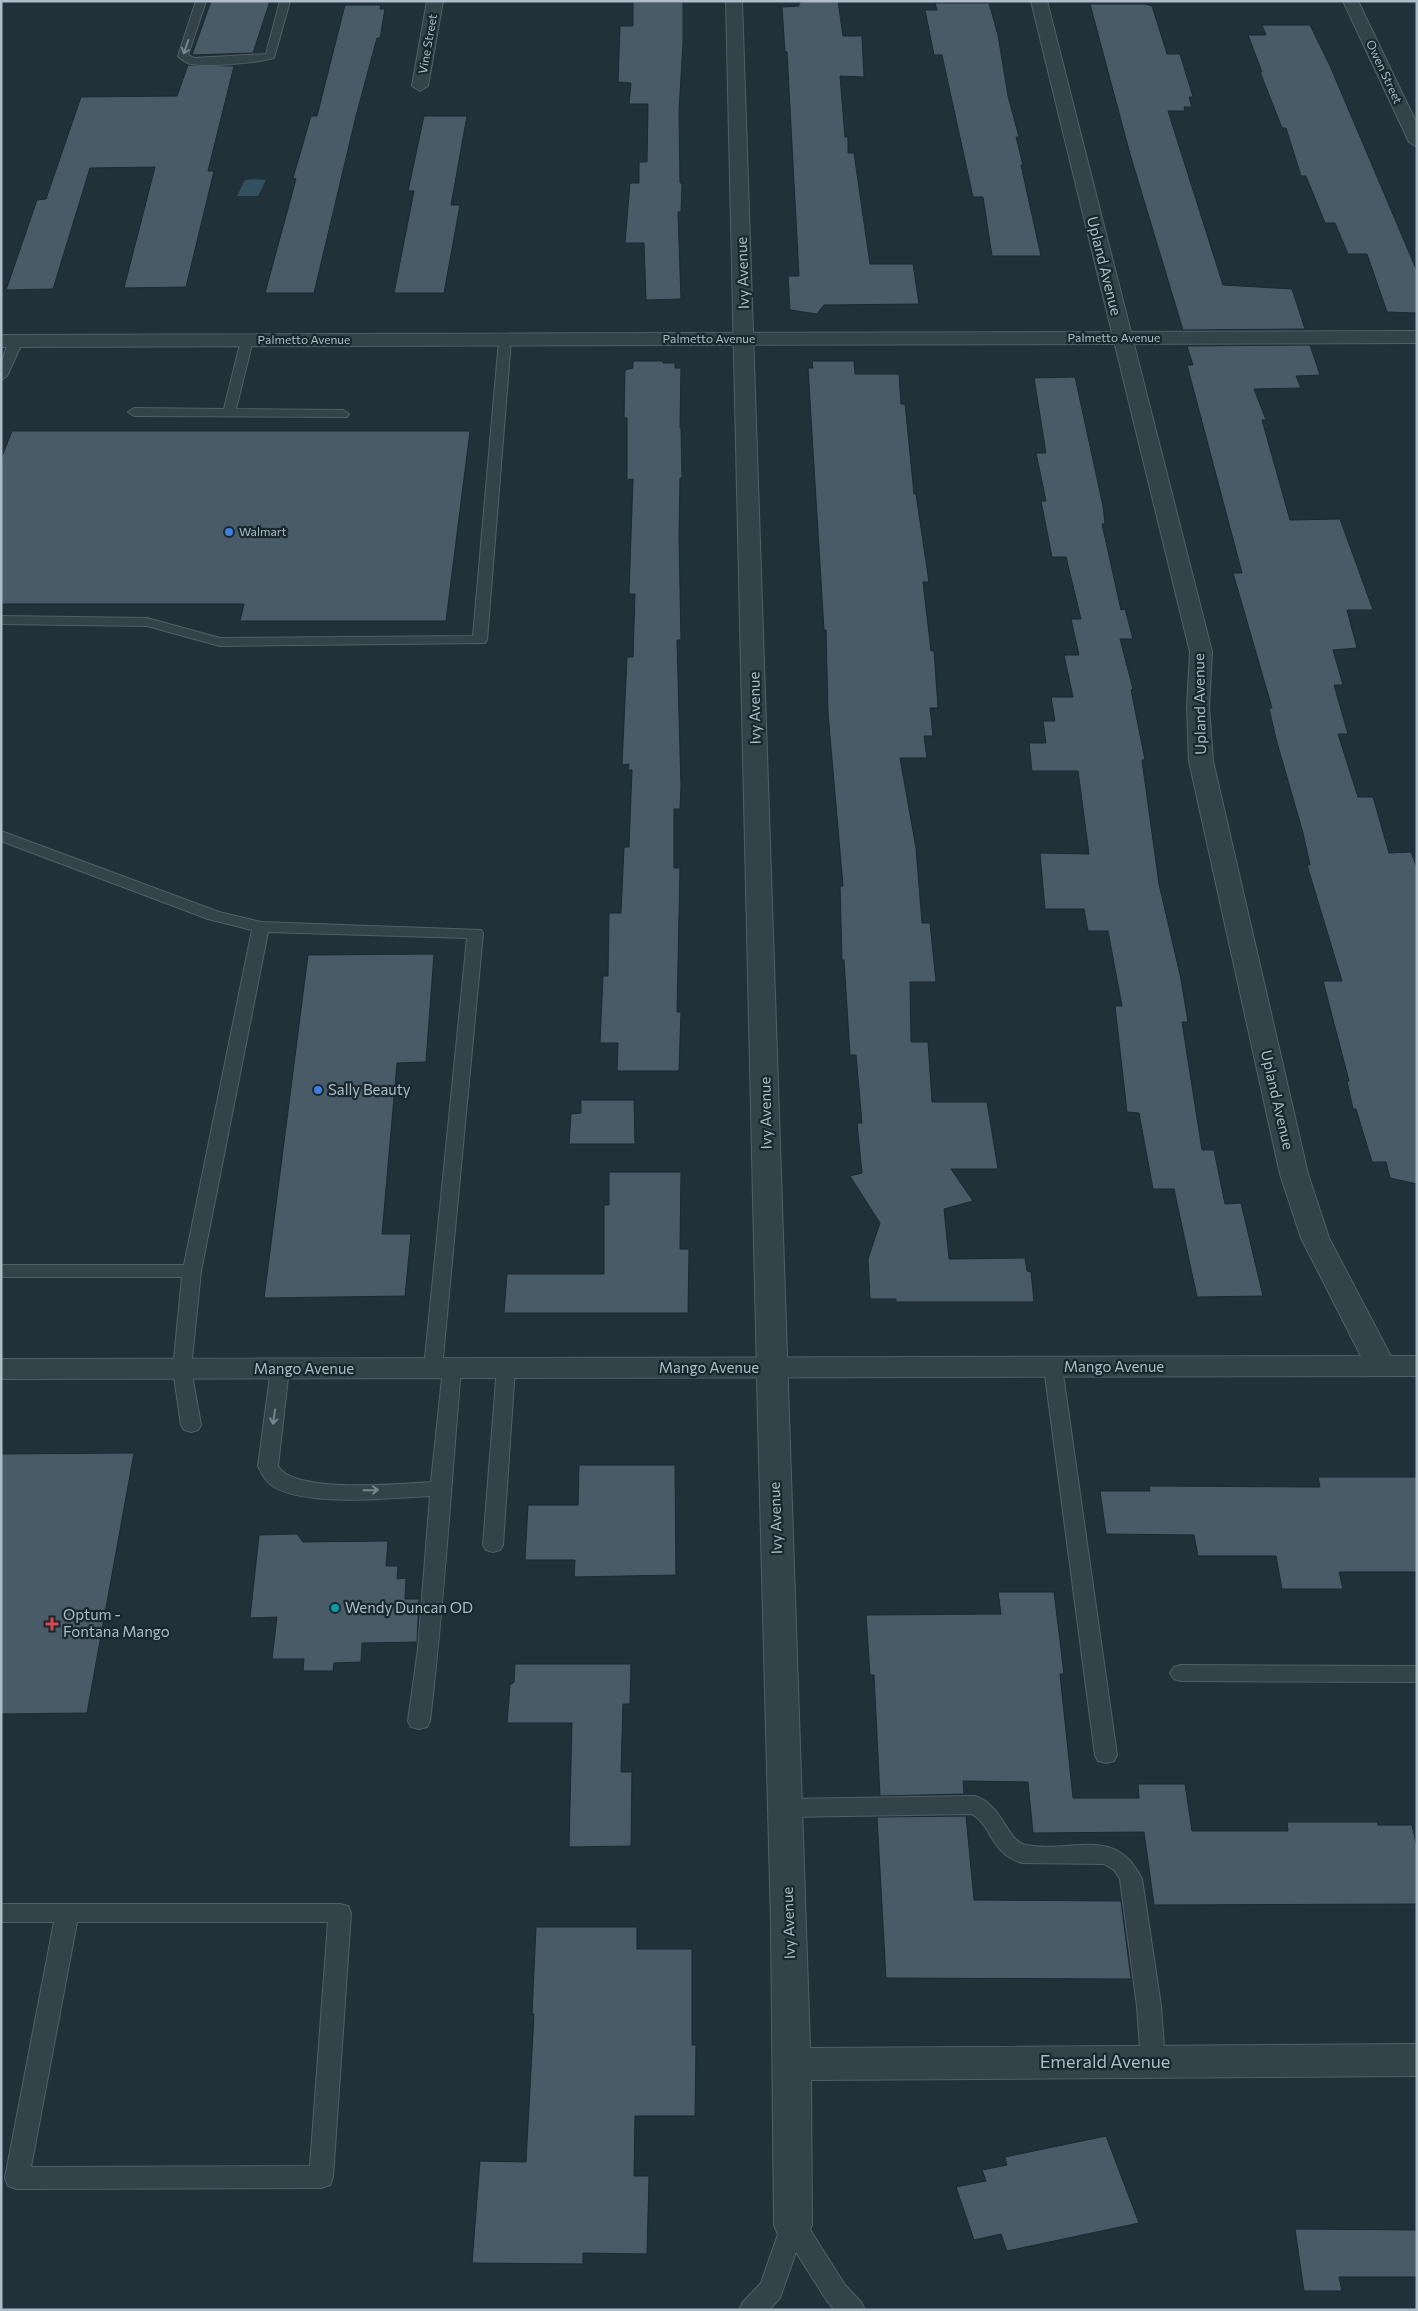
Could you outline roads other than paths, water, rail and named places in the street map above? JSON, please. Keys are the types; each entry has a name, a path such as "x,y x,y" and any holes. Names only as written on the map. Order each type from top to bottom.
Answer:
{"street":[{"name":"Vine Street","path":"420,86 435,1"},
{"name":"Ivy Avenue","path":"734,1 745,338 772,1368 794,2064 793,2225"},
{"name":"Upland Avenue","path":"1039,1 1201,652 1198,707 1201,761 1294,1174 1316,1238 1381,1366"},
{"name":"Owen Street","path":"1350,1 1417,142"},
{"name":"Palmetto Avenue","path":"9,341 1417,337"},
{"name":"Mango Avenue","path":"1,1369 1417,1366"},
{"name":"Emerald Avenue","path":"794,2064 1417,2060"}],"lane":[{"path":"201,1 183,56 192,61 260,59 270,56 285,1"},
{"path":"229,413 246,340"},
{"path":"1,620 147,622 220,642 480,640 506,340"},
{"path":"1,376 9,341"},
{"path":"134,412 343,414"},
{"path":"1,836 214,916 262,927 475,933 442,1368 441,1489 428,1649 419,1721"},
{"path":"191,1425 182,1369 192,1271 262,927"},
{"path":"1,1271 192,1271"},
{"path":"1053,1367 1106,1755"},
{"path":"493,1545 506,1368"},
{"path":"280,1369 268,1466 272,1475 283,1483 298,1488 441,1489"},
{"path":"1181,1673 1417,1674"},
{"path":"785,1808 975,1805 983,1808 987,1813 1003,1842 1022,1854 1106,1856 1116,1859 1124,1865 1131,1879 1149,2006 1153,2061"},
{"path":"1,1913 67,1913 340,1913 321,2177 17,2178 67,1913"},
{"path":"752,2310 771,2290 793,2225"},
{"path":"793,2225 836,2293 852,2310"}],"water":[{"path":"245,180 266,180 258,196 237,196"}],"place":[{"name":"Walmart","path":"229,532"},
{"name":"Sally Beauty","path":"318,1090"},
{"name":"Wendy Duncan OD","path":"335,1608"},
{"name":"Optum - Fontana Mango","path":"52,1624"}]}
